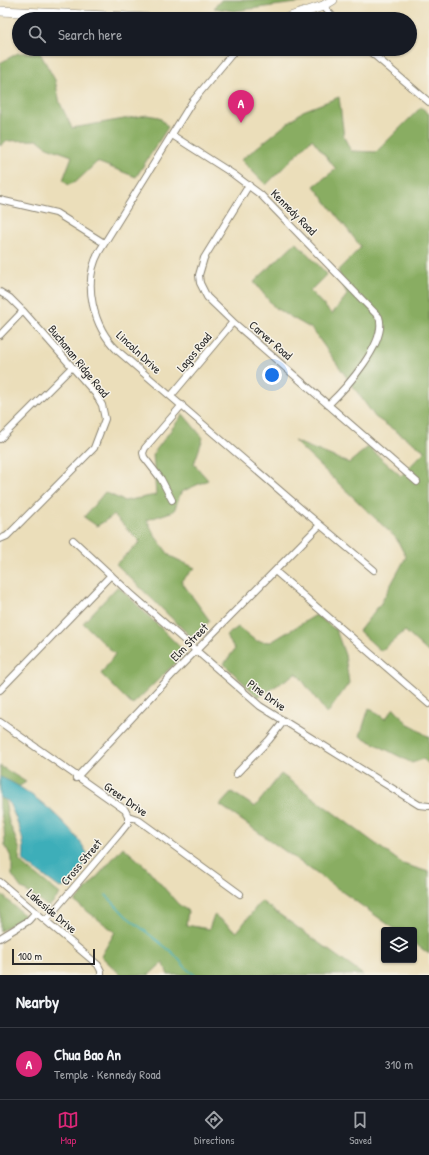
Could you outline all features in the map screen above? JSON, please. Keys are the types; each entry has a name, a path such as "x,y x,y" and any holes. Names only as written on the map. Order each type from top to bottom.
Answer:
{"street":[{"path":"305,12 323,6 332,0"},
{"path":"323,6 329,12"},
{"path":"0,11 21,12"},
{"name":"Lincoln Drive","path":"230,56 200,91 104,243 92,267 90,284 92,297 102,328 109,342 118,351 374,570"},
{"path":"375,56 429,102"},
{"name":"Kennedy Road","path":"172,135 249,186 276,209 378,317 380,325 376,341 369,355 344,388 328,405"},
{"name":"Carver Road","path":"249,186 204,258 199,274 200,283 207,297 233,322 417,482"},
{"path":"0,200 56,213 104,243"},
{"name":"Buchanan Ridge Road","path":"0,292 10,298 23,311 72,367 102,405 105,419 94,448 7,536 0,539"},
{"path":"0,335 23,311"},
{"name":"Lagos Road","path":"171,396 233,322"},
{"path":"0,439 72,367"},
{"path":"172,500 161,479 144,457 143,452 182,405"},
{"name":"Elm Street","path":"76,778 113,736 320,525"},
{"name":"Pine Drive","path":"73,540 111,576 251,699 418,806 429,806"},
{"path":"275,571 429,704"},
{"path":"0,690 111,576"},
{"path":"236,774 270,740 284,721"},
{"name":"Greer Drive","path":"0,722 76,778 125,810 128,816 137,819 240,894"},
{"name":"Cross Street","path":"46,920 128,823 128,816"},
{"name":"Lakeside Drive","path":"0,882 98,964 101,975"},
{"path":"0,938 28,921 36,912"}],"green space":[{"path":"221,0 312,1 234,11 214,8"},
{"path":"13,56 42,56 55,80 60,103 72,128 147,115 159,117 168,127 136,177 97,162 76,182 68,185 63,180 72,156 47,147 38,140 6,141 0,146 0,63"},
{"path":"339,97 344,137 351,151 376,152 421,107 429,114 429,653 405,631 381,651 359,631 381,603 406,557 396,538 294,441 349,463 368,447 401,476 425,451 375,417 312,329 275,308 254,282 296,242 327,274 310,291 332,314 347,295 338,270 361,247 314,186 336,169 312,139 266,185 241,160 303,111"},
{"path":"183,414 203,438 194,464 208,480 181,492 174,511 147,520 155,536 170,556 195,568 181,581 210,621 191,637 116,564 140,542 114,515 97,526 84,517 105,492 124,501 156,495 153,454"},
{"path":"118,586 186,653 132,705 101,674 115,654 83,623"},
{"path":"316,615 336,630 345,655 349,683 327,714 297,673 258,697 224,664 235,649 226,636 238,627 256,641 271,642"},
{"path":"369,708 385,719 394,708 407,723 429,737 429,764 423,759 412,763 360,736"},
{"path":"0,766 26,782 4,796 9,822 20,850 19,861 60,894 49,907 21,888 12,875 12,859 5,845 4,828 0,808"},
{"path":"281,774 403,864 429,872 429,954 417,945 417,927 392,927 220,805 232,792 255,807"},
{"path":"123,847 147,868 178,904 188,911 186,925 209,929 214,915 237,932 261,901 363,975 168,975 163,962 149,975 121,975 101,956 115,932 75,902"},
{"path":"0,893 25,916 0,931"}],"water":[{"path":"0,777 11,782 38,800 64,823 83,847 89,858 68,886 60,888 23,861 24,853 22,838 17,822 8,801 0,798"}],"waterway":[{"path":"106,895 126,916 173,953 188,970 195,975"}],"place":[{"name":"Chua Bao An","path":"241,123"}]}
